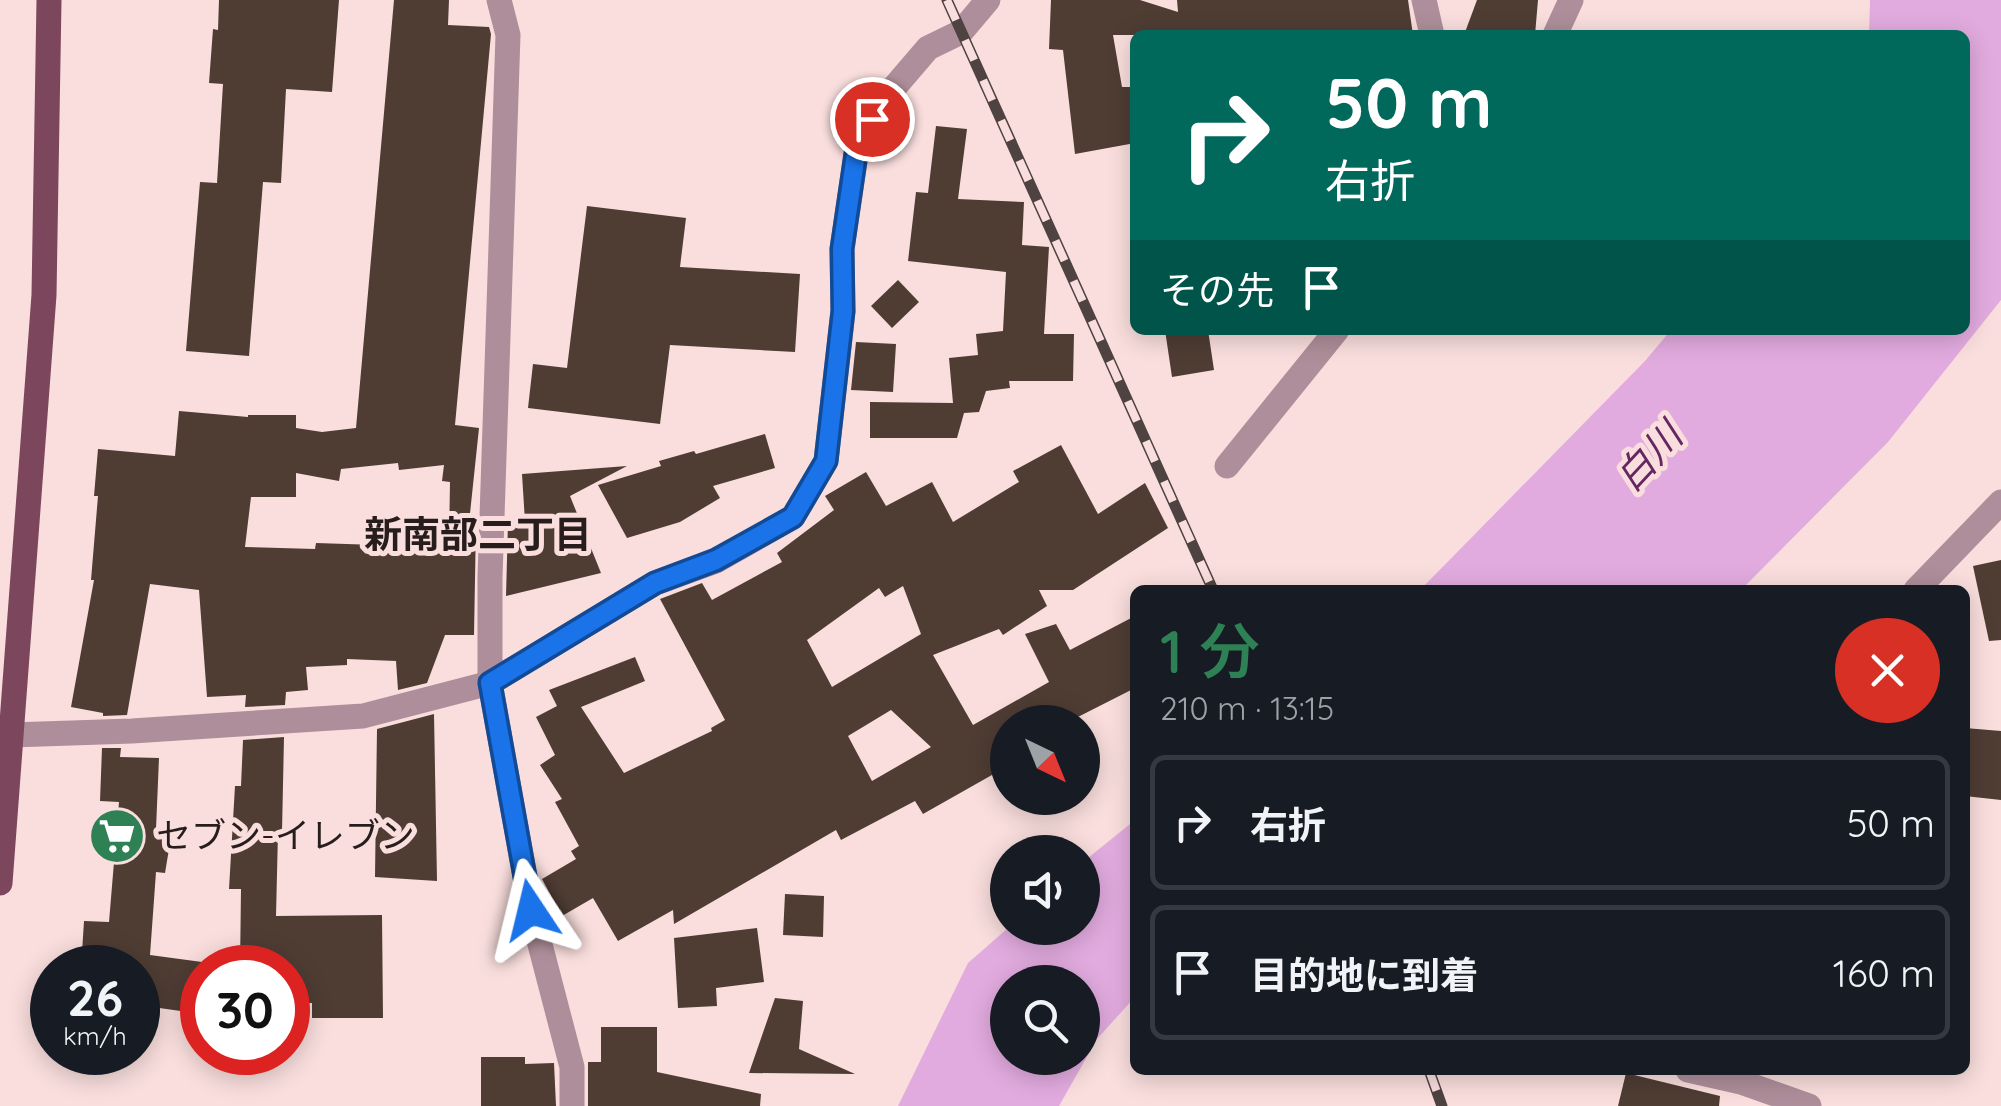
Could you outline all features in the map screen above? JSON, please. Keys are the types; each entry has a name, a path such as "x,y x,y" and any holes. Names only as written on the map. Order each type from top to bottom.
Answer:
{"main road":[{"path":"0,883 5,734 44,295 49,0"}],"street":[{"path":"499,0 508,35 490,683 531,910 572,1067 572,1106"},
{"path":"5,734 132,732 363,716 490,683 655,583 716,560 793,517 826,461 843,311 842,249 858,140 886,97 928,48 961,32 988,0"},
{"path":"1424,0 1431,30"},
{"path":"1558,30 1571,0"},
{"path":"1227,466 1333,335"},
{"path":"1921,585 2001,502"},
{"path":"1710,1075 1809,1106"}],"water":[{"name":"白川","path":"1870,0 2001,0 2001,300 1888,442 1746,585 1425,585 1667,335 1970,335 1970,30 1869,30"},
{"path":"1130,824 1130,1003 1100,1036 1100,965 990,965 990,1075 1077,1075 1059,1106 898,1106 968,963 990,944 1100,945 1100,848"}],"building":[{"path":"219,0 339,0 332,92 286,89 281,183 263,182 249,356 186,351 200,182 217,183 223,84 209,83"},
{"path":"394,0 449,0 448,25 489,27 491,34 455,425 479,428 469,523 476,523 474,635 445,635 427,683 398,690 396,661 347,659 347,665 306,667 308,690 286,692 285,705 245,707 246,695 207,697 199,590 150,584 127,715 103,716 71,707 94,580 98,449 175,456 179,411 248,417 296,415 296,428 322,432 356,428","holes":["398,463 399,470 444,465 442,481 450,482 449,543 377,538 377,545 316,543 315,549 245,547 251,497 296,497 296,473 339,481 341,469"]},
{"path":"1051,0 1140,0 1178,12 1177,0 1408,0 1412,30 1130,30 1130,35 1113,35 1122,87 1130,87 1130,144 1075,154 1063,50 1049,49"},
{"path":"1477,0 1538,0 1535,30 1466,30"},
{"path":"936,126 967,129 958,199 1024,202 1022,245 1049,247 1044,334 1074,334 1073,381 1009,381 1010,388 986,391 979,412 964,413 957,438 870,438 870,402 953,403 949,358 978,355 976,334 1003,331 1006,272 908,261 916,192 928,193"},
{"path":"587,206 686,218 680,267 800,274 795,352 670,345 660,424 528,408 533,364 567,368"},
{"path":"898,280 919,302 892,328 871,306"},
{"path":"1166,335 1209,335 1214,370 1172,377"},
{"path":"856,342 896,344 893,392 851,390"},
{"path":"765,434 775,468 713,486 720,498 680,522 627,538 598,485 661,466 659,461"},
{"path":"1061,445 1098,514 1145,483 1168,528 1073,590 1039,590 1047,606 1003,635 999,629 933,655 973,725 990,715 990,776 923,814 915,801 841,840 836,830 674,924 673,910 618,941 593,898 562,916 542,879 576,859 571,851 579,846 555,802 562,799 540,765 555,755 536,717 557,706 549,690 635,657 645,681 581,707 624,773 712,731 725,720 660,599 702,583 712,600 782,562 777,553 834,510 825,496 866,472 886,506 932,482 953,522 1019,482 1013,471","holes":["903,586 921,634 832,687 807,640 879,588 885,597","891,710 931,747 872,781 848,736"]},
{"path":"627,466 570,496 601,573 506,596 508,522 525,522 522,474"},
{"path":"2001,560 2001,640 1989,641 1973,566"},
{"path":"1130,619 1130,691 1100,706 1008,705 1049,682 1025,634 1056,624 1070,650"},
{"path":"434,714 437,881 375,877 377,729"},
{"path":"1970,728 2001,731 2001,800 1970,797"},
{"path":"284,737 276,916 382,915 383,1018 312,1018 310,945 240,945 241,889 229,889 235,786 241,786 243,740"},
{"path":"102,748 121,748 120,757 159,758 156,829 172,831 165,873 156,872 151,945 82,945 84,921 109,922 119,802 100,801"},
{"path":"785,894 824,896 823,937 783,935"},
{"path":"757,928 764,982 716,988 717,1006 678,1008 674,938"},
{"path":"160,956 180,959 180,1011 160,1008"},
{"path":"775,998 803,1001 799,1049 855,1074 749,1073"},
{"path":"601,1027 657,1027 657,1072 761,1094 760,1106 588,1106 588,1062 601,1062"},
{"path":"481,1057 525,1057 525,1064 554,1063 556,1106 481,1106"},
{"path":"1626,1075 1720,1096 1719,1106 1618,1106"}],"railway":[{"path":"947,0 1211,585"},
{"path":"1431,1075 1442,1106"}],"place":[{"name":"セブン-イレブン","path":"117,836"}],"district":[{"name":"新南部二丁目","path":"478,535"}],"route":[{"path":"531,910 490,683 655,583 716,560 793,517 826,461 843,311 842,249 858,140 872,119"}]}
